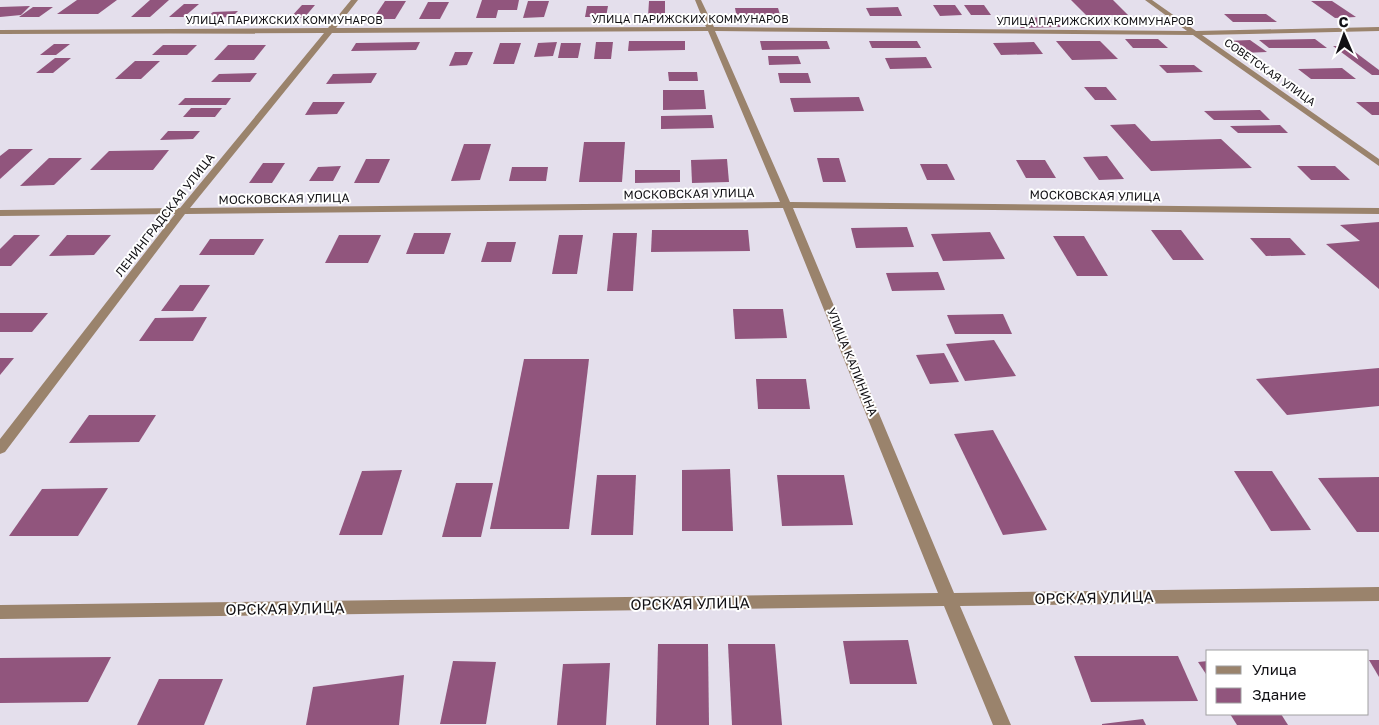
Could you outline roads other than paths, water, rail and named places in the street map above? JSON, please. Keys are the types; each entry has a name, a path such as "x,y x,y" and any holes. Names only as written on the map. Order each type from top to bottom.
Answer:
{"street":[{"name":"ЛЕНИНГРАДСКАЯ УЛИЦА","path":"0,449 181,213 355,0"},
{"name":"УЛИЦА КАЛИНИНА","path":"698,0 788,206 948,601 1002,725"},
{"name":"СОВЕТСКАЯ УЛИЦА","path":"1148,0 1379,163"},
{"name":"УЛИЦА ПАРИЖСКИХ КОММУНАРОВ","path":"0,32 711,29 1195,32 1379,29"},
{"name":"МОСКОВСКАЯ УЛИЦА","path":"0,213 181,213 788,206 1379,211"},
{"name":"ОРСКАЯ УЛИЦА","path":"0,612 1379,594"}]}
